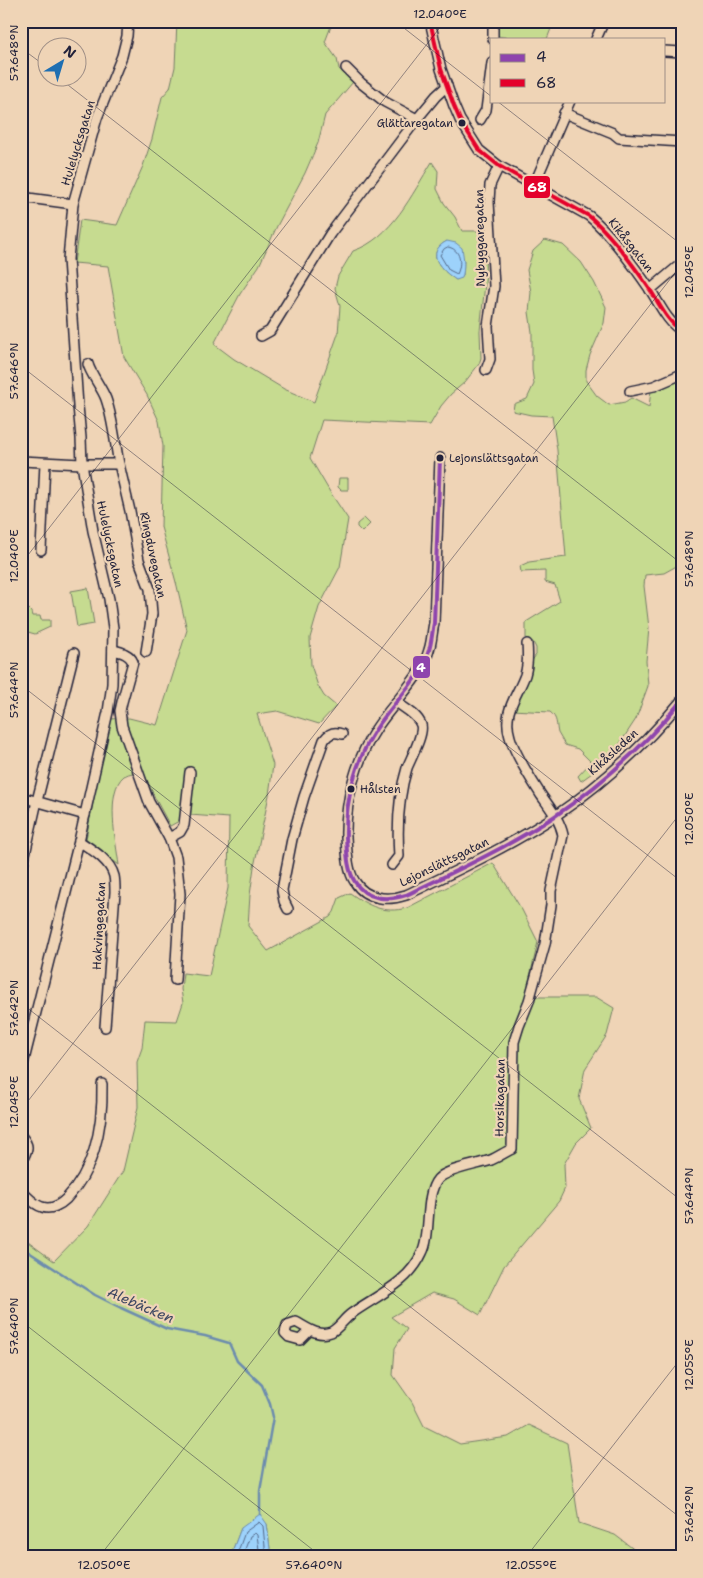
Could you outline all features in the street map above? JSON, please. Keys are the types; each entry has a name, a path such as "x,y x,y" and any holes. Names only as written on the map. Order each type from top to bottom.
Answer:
{"street":[{"name":"Hulelycksgatan","path":"21,1072 80,841 108,712 112,684 113,628 109,599 93,532 82,464 68,259 73,204 97,118 122,56 127,36 128,21"},
{"name":"Kikåsgatan","path":"430,21 441,69 447,86 460,120 479,150 499,166 589,216 600,225 650,290 666,316 682,331"},
{"path":"493,21 493,38"},
{"path":"596,38 604,21"},
{"path":"666,51 682,52"},
{"path":"346,68 385,102 417,119"},
{"path":"480,120 486,110 490,79"},
{"path":"261,336 270,331 330,234 417,119 447,86"},
{"path":"534,185 570,102"},
{"path":"564,113 606,130 619,138 682,142"},
{"name":"Nybyggaregatan","path":"486,370 490,359 488,326 494,286 489,202 490,185 499,166"},
{"path":"21,197 73,204"},
{"path":"650,290 682,263"},
{"name":"Ringduvegatan","path":"88,364 106,399 139,560 150,589 152,614 146,652"},
{"path":"630,391 654,386 682,374"},
{"name":"Lejonslättsgatan","path":"440,458 434,616 429,650 415,677 376,728 365,748 353,780 346,823 346,844 351,874 356,884 363,891 371,895 385,899 406,896 502,847 555,816"},
{"path":"21,461 119,464"},
{"path":"41,550 45,462"},
{"path":"527,644 528,662 525,675 510,706 508,726 517,754 533,783 555,816"},
{"path":"113,650 125,653 133,662 120,712 122,726 149,802 169,838 176,857 180,894 176,980"},
{"path":"21,872 74,653"},
{"name":"Kikåsleden","path":"555,816 623,762 652,734 682,700"},
{"name":"Lejonslättsgatan","path":"392,865 399,856 399,808 407,768 422,731 418,720 396,702"},
{"path":"288,909 283,897 283,881 302,803 324,740 334,732 342,734"},
{"path":"169,838 180,832 184,825 190,772"},
{"path":"21,796 85,815"},
{"name":"Horsikagatan","path":"310,1330 316,1334 332,1332 349,1315 403,1280 415,1267 424,1251 430,1202 435,1184 439,1178 449,1171 493,1159 512,1148 514,1042 528,1001 546,936 551,891 563,835 562,828 555,816"},
{"name":"Hakvingegatan","path":"80,841 98,854 111,868 114,876 115,892 105,1027"},
{"path":"21,1191 35,1203 42,1207 50,1208 62,1203 75,1190 91,1161 100,1127 102,1084"},
{"path":"21,1136 28,1146 21,1163"}],"green space":[{"path":"177,21 333,21 325,42 337,59 339,69 353,82 325,115 318,143 305,173 277,226 259,266 240,294 214,344 234,359 284,389 314,402 338,334 340,306 335,288 338,276 353,251 367,245 379,236 400,214 432,162 438,171 437,189 462,231 483,231 486,274 480,331 481,358 479,364 465,382 441,406 430,425 322,420 310,458 348,519 340,567 319,607 310,638 311,665 318,686 324,696 336,706 319,724 277,711 257,714 273,765 269,795 254,867 248,926 268,951 330,917 339,898 350,893 377,908 398,910 407,908 493,863 522,910 538,942 527,989 538,997 596,997 614,1008 607,1035 585,1069 579,1099 591,1128 576,1143 564,1164 565,1188 559,1201 504,1266 480,1315 454,1299 432,1293 391,1317 407,1329 395,1348 393,1375 412,1402 424,1426 460,1444 508,1437 529,1425 567,1443 579,1523 615,1535 644,1557 271,1557 267,1524 241,1528 230,1557 21,1557 21,1237 54,1261 88,1226 123,1171 138,1107 137,1062 142,1048 145,1020 177,1021 183,1003 181,989 183,973 209,976 228,888 229,818 190,815 170,826 143,771 124,776 118,783 115,793 113,818 119,865 86,839 109,719 129,718 157,725 187,630 161,527 163,446 159,421 147,395 124,357 108,266 74,263 80,220 117,225 143,166 152,139 162,97 170,88 175,67","holes":["447,241 464,259 463,275 456,280 440,266 436,256 440,246"]},
{"path":"498,21 554,21 547,38 497,36"},
{"path":"545,240 563,245 581,262 594,282 606,307 604,323 590,355 586,370 586,381 597,396 609,405 625,402 631,398 649,407 651,390 682,377 682,563 664,573 645,575 644,586 649,628 646,661 648,686 636,719 615,751 603,765 581,781 578,776 591,762 578,749 565,745 558,733 556,719 553,714 550,712 511,710 536,655 536,648 533,642 529,642 526,639 526,622 560,601 555,585 545,582 545,571 521,572 520,566 529,562 566,557 557,450 552,416 531,415 513,411 514,404 527,399 534,384 532,332 529,312 531,292 527,270 533,251"},
{"path":"339,478 348,478 348,490 341,490 338,487"},
{"path":"364,518 370,524 362,532 357,527 357,524"},
{"path":"88,588 94,624 77,627 71,591"},
{"path":"21,609 28,609 32,616 40,616 41,620 50,620 50,627 35,634 21,630"}],"water":[{"path":"447,241 456,243 462,248 463,274 462,278 456,280 437,261 437,251"},
{"path":"260,1514 267,1524 271,1557 230,1557 241,1528"}],"waterway":[{"name":"Alebäcken","path":"21,1247 95,1295 121,1308 167,1329 205,1336 229,1343 237,1361 262,1385 273,1417 260,1491 260,1514"}],"transit line":[{"name":"68","path":"430,21 441,69 454,106 460,120 479,150 499,166 589,216 598,224 622,251 668,319 682,331"},
{"name":"4","path":"440,458 434,623 430,647 420,670 406,691 382,720 369,741 357,767 347,809 347,854 350,872 360,888 371,896 378,898 406,895 519,838 555,816 590,791 638,748 682,700"}],"place":[{"name":"Glättaregatan","path":"462,123"},
{"name":"Lejonslättsgatan","path":"440,458"},
{"name":"Hålsten","path":"351,789"}]}
